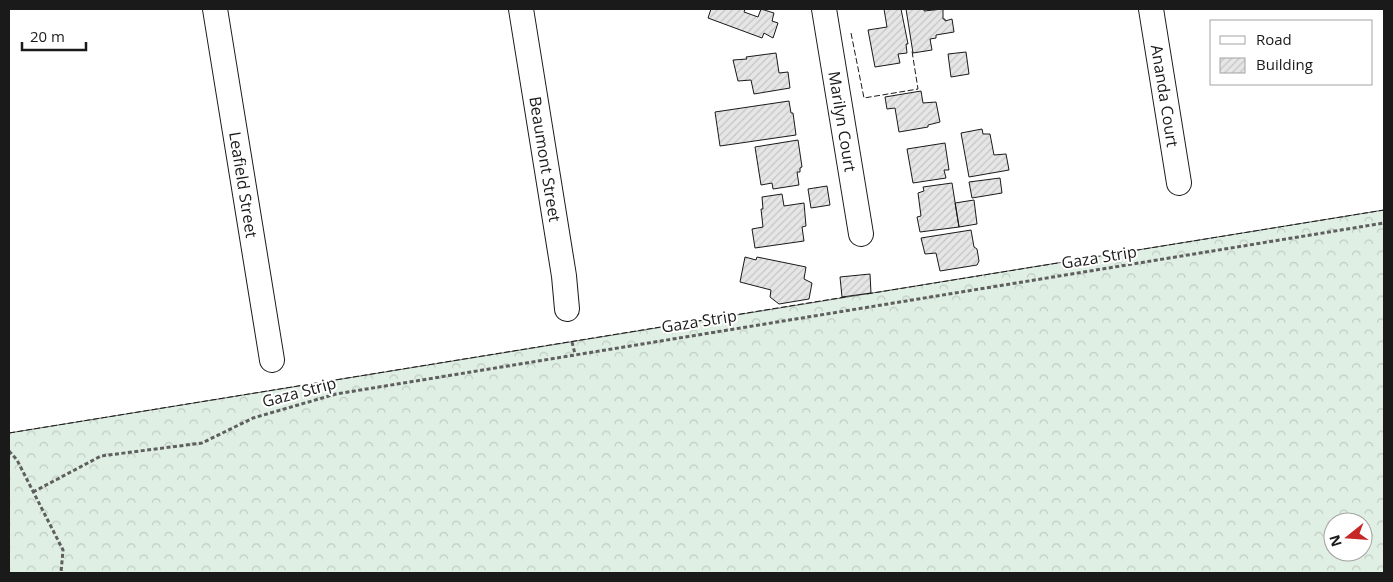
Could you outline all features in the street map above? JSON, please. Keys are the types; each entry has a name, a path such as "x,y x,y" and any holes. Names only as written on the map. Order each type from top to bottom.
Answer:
{"street":[{"name":"Leafield Street","path":"215,9 272,360"},
{"name":"Beaumont Street","path":"521,9 564,276 567,310"},
{"name":"Marilyn Court","path":"824,9 861,234"},
{"name":"Ananda Court","path":"1152,9 1179,183"}],"path":[{"name":"Gaza Strip","path":"33,492 101,456 202,443 253,418 336,394 1384,223"},
{"path":"572,342 575,354"},
{"path":"9,451 17,460 63,550 61,573"}],"green space":[{"path":"1384,210 1384,573 9,573 9,433"}],"building":[{"path":"711,9 745,9 744,12 758,17 761,9 774,13 772,21 778,23 773,38 764,33 762,38 708,18"},
{"path":"884,9 901,9 908,44 906,44 907,53 898,54 900,63 875,67 868,30 887,27"},
{"path":"906,9 924,9 924,11 943,9 943,19 945,21 952,19 954,32 936,35 936,38 930,39 932,50 913,53"},
{"path":"966,52 969,74 951,77 948,54"},
{"path":"776,53 779,73 788,72 790,88 754,94 751,80 738,81 733,60"},
{"path":"921,91 923,103 936,102 940,122 928,125 928,127 899,132 895,108 887,109 885,97"},
{"path":"789,101 796,135 720,146 715,112"},
{"path":"982,129 983,134 990,134 994,155 1006,154 1009,170 969,177 961,133"},
{"path":"798,140 802,167 800,172 797,172 799,185 773,189 772,183 761,185 755,147"},
{"path":"945,143 949,170 944,170 946,178 913,183 907,149"},
{"path":"1000,178 1002,193 972,198 969,182"},
{"path":"952,183 959,227 920,232 917,217 921,216 918,193 924,191 923,187"},
{"path":"827,186 830,205 811,208 808,189"},
{"path":"782,194 784,206 804,203 806,226 802,227 804,241 755,248 752,229 763,227 762,197"},
{"path":"974,200 977,224 959,227 955,203"},
{"path":"971,230 974,247 977,249 979,261 977,265 940,271 936,253 925,254 921,238"},
{"path":"745,257 756,260 757,257 806,267 804,279 812,283 809,299 779,304 770,297 771,290 740,282"},
{"path":"870,274 871,293 842,297 840,277"}],"fence":[{"path":"851,33 864,98 918,89 912,51"},
{"path":"867,294 1384,210"},
{"path":"9,433 845,297"}]}
